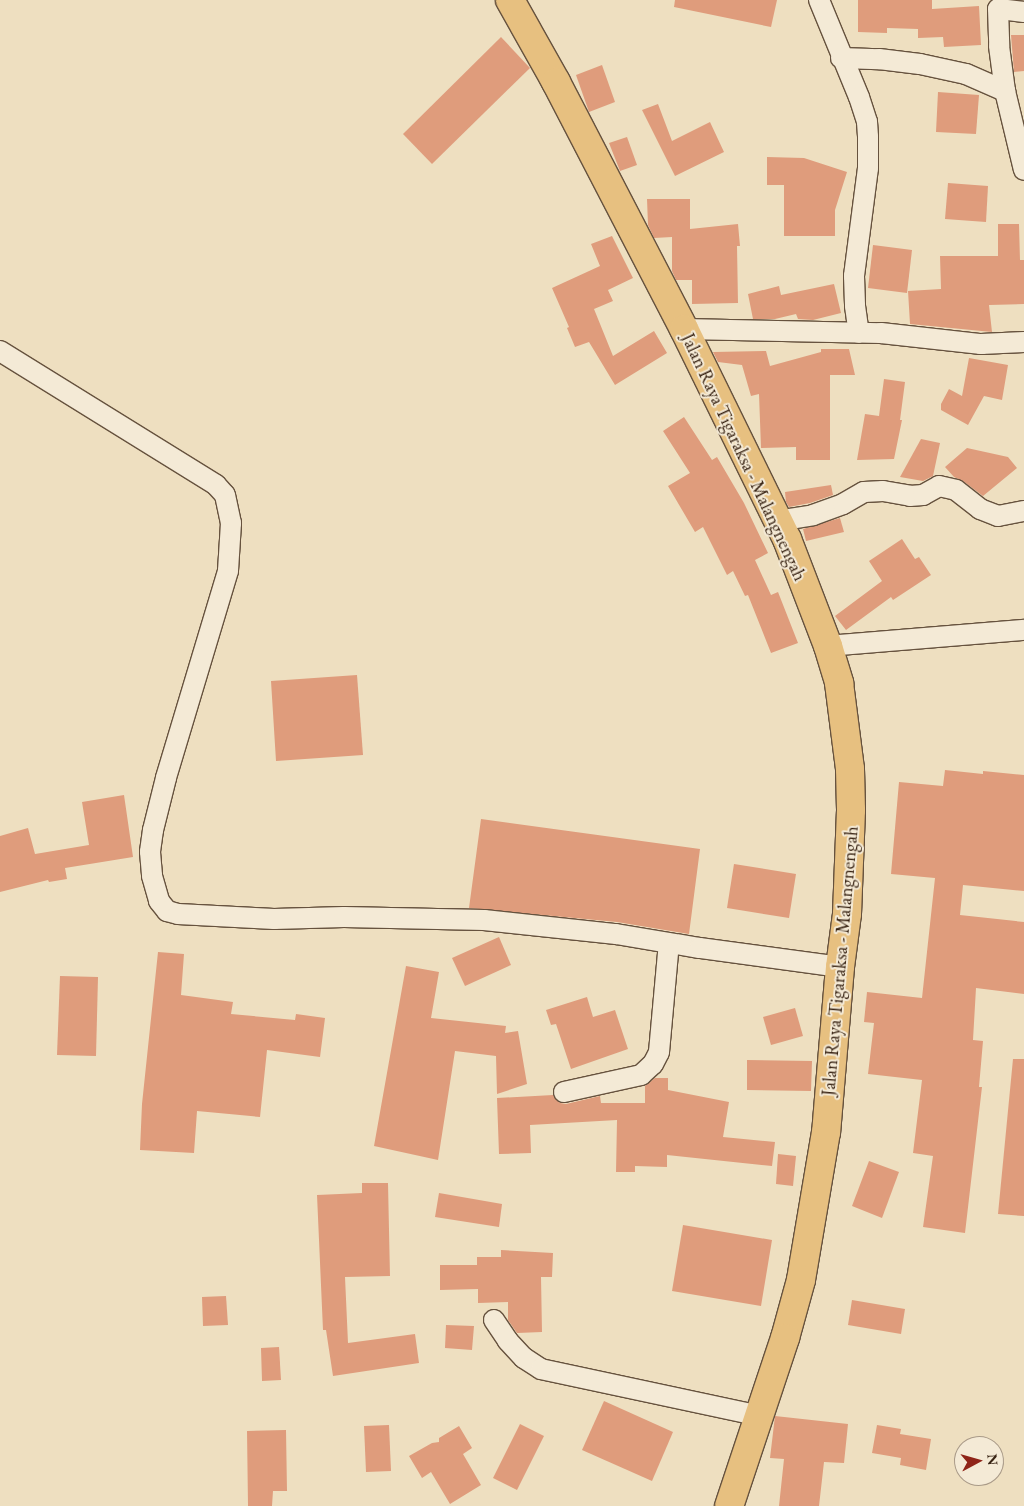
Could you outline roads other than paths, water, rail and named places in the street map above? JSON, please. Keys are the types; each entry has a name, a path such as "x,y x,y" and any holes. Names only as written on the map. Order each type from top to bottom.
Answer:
{"main road":[{"name":"Jalan Raya Tigaraksa - Malangnengah","path":"510,0 556,82 684,329 787,539 828,646 839,683 850,769 851,810 847,914 840,967 826,1132 801,1280 760,1416 729,1506"}],"street":[{"path":"819,0 841,58 859,97 868,137 868,168 854,276 855,306 859,333"},
{"path":"1024,12 998,9 999,46 1005,91 1024,170"},
{"path":"841,58 879,59 920,64 966,74 1005,91"},
{"path":"684,329 881,333 982,344 1024,342"},
{"path":"0,351 216,485 225,495 231,523 228,571 166,778 153,830 150,852 152,876 159,901 167,911 178,914 274,919 344,917 484,920 616,934 669,944 840,967"},
{"path":"777,521 813,515 843,504 864,492 883,491 910,496 923,495 939,486 956,490 980,509 998,516 1024,511"},
{"path":"828,646 1024,630"},
{"path":"564,1092 641,1075 653,1064 660,1052 669,944"},
{"path":"494,1320 524,1358 542,1369 760,1416"}]}
